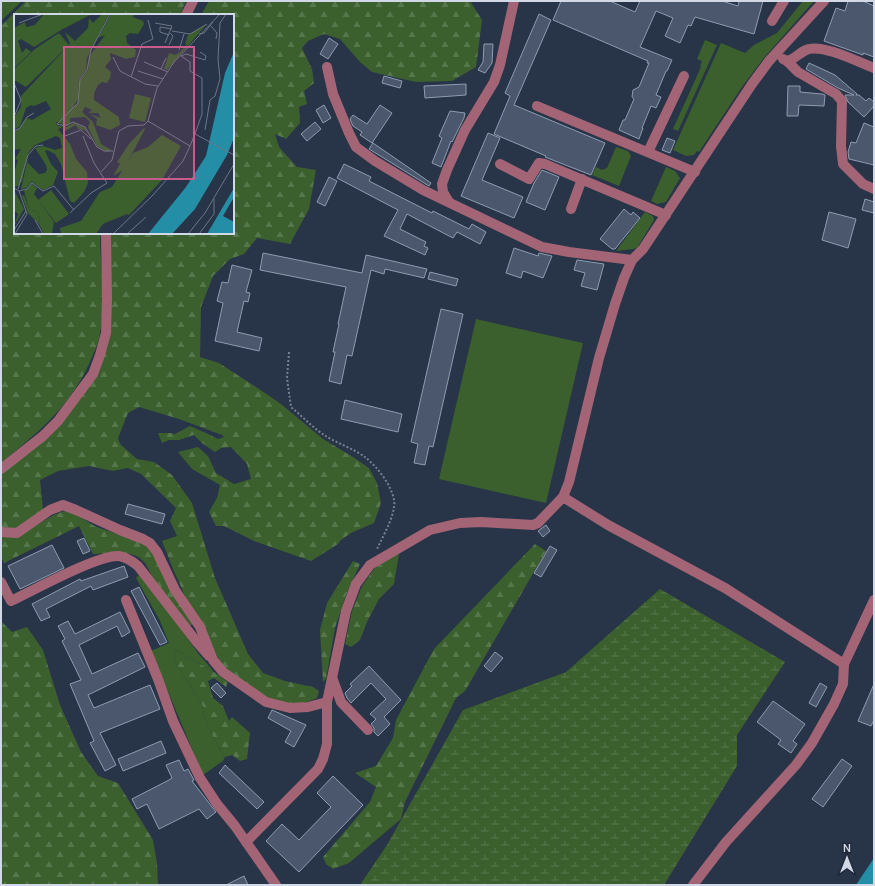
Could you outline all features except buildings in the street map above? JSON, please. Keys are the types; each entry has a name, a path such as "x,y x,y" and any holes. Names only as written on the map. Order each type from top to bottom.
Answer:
{"street":[{"path":"186,14 193,1"},
{"path":"449,202 443,192 442,184 465,130 494,82 502,58 514,1"},
{"path":"772,21 784,1"},
{"path":"246,842 318,769 323,759 327,744 327,702 346,611 356,584 370,565 430,530 460,523 481,522 538,524 563,497 569,482 599,358 624,278 632,260 643,249 752,84 776,54 824,1"},
{"path":"788,62 807,50 816,48 832,52 874,68"},
{"path":"776,54 788,62 798,72 836,94 842,101 841,146 843,164 863,184 874,190"},
{"path":"327,67 333,94 340,115 356,147 366,155 423,190 542,247 632,260"},
{"path":"648,152 684,76"},
{"path":"537,106 695,172"},
{"path":"500,164 529,179 539,163 666,215"},
{"path":"571,209 582,180"},
{"path":"1,469 43,436 58,421 92,374 100,355 106,333 106,234"},
{"path":"563,497 614,529 724,588 844,664"},
{"path":"1,532 17,533 50,510 63,505 150,543 157,552 175,590 200,627 213,660"},
{"path":"1,582 11,601 108,556 127,558 138,566 196,641 223,672 266,702 290,708 308,707 327,702"},
{"path":"126,600 158,679 173,721 200,778 276,885"},
{"path":"693,885 726,842 796,765 812,743 834,704 843,684 844,664 874,600"},
{"path":"333,678 342,702 368,730"}],"path":[{"path":"289,352 287,378 291,407 323,434 366,458 379,471 394,496 395,506 388,526 370,565"}],"green space":[{"path":"1,1 22,1 1,21"},
{"path":"26,1 186,1 180,14 14,14 14,234 101,234 102,310 97,345 81,380 72,394 40,430 1,463 1,26"},
{"path":"209,1 470,1 482,20 476,67 452,81 416,82 372,72 360,62 340,39 324,34 308,41 302,48 312,69 314,83 304,91 307,104 299,107 300,123 286,139 275,134 279,147 297,167 316,170 309,209 290,244 257,238 244,254 230,259 213,276 201,307 200,357 219,363 262,391 281,404 323,439 369,468 377,483 381,503 374,523 351,533 338,544 311,561 254,541 224,526 216,526 209,512 217,498 220,485 192,469 178,452 198,447 208,456 216,473 234,484 251,479 247,464 231,447 221,448 215,452 194,435 179,440 169,440 162,443 158,433 175,434 190,426 218,439 224,437 222,435 179,419 139,407 128,413 118,438 120,444 137,459 154,462 172,475 192,503 215,578 248,654 263,673 285,681 313,687 319,691 317,698 307,702 291,705 266,698 223,667 186,598 162,541 177,536 170,521 176,508 141,474 128,468 113,471 89,466 58,471 40,480 43,509 17,530 1,530 1,475 29,451 47,439 62,423 98,375 111,234 234,234 234,14 202,14"},
{"path":"803,1 814,1 763,59 742,87 699,152 697,151 694,155 686,156 673,150 721,43 745,53 754,45 777,33"},
{"path":"705,40 717,45 678,131 673,129 701,67 702,61 697,59"},
{"path":"616,147 628,151 631,156 619,186 592,175 596,167 602,170 607,168"},
{"path":"666,167 675,171 680,178 666,202 657,204 651,201"},
{"path":"645,212 653,216 654,220 637,248 616,251"},
{"path":"476,319 583,343 546,503 439,479"},
{"path":"64,511 77,515 97,527 140,542 152,550 194,624 189,626 168,601 156,585 147,566 140,558 128,553 120,552 93,554 79,526 4,563 1,556 1,537 20,534"},
{"path":"535,544 546,551 465,691 456,698 405,802 401,819 349,863 333,869 326,864 323,857 370,802 376,787 355,773 376,766 393,738 396,720 434,649"},
{"path":"399,554 394,584 379,599 367,622 360,640 351,647 345,644 352,611 362,586 374,569 388,559"},
{"path":"353,561 360,564 346,595 335,628 326,679 323,682 320,630 327,603"},
{"path":"139,575 214,672 176,650 174,651 175,662 202,704 204,715 212,735 225,757 223,761 203,775 151,651 169,643 160,621 136,578"},
{"path":"660,589 785,662 737,735 737,766 664,885 360,885 387,845 463,710 566,672"},
{"path":"1,621 12,632 27,627 43,650 60,705 81,752 98,776 118,783 153,840 157,863 158,885 1,885"},
{"path":"176,650 228,682 226,687 214,678 208,681 213,698 223,706 229,721 232,717 250,733 247,759 240,761 232,755 225,757 212,735 204,715 202,704 175,662 174,651"}],"water":[{"path":"874,858 874,885 856,885"}]}
